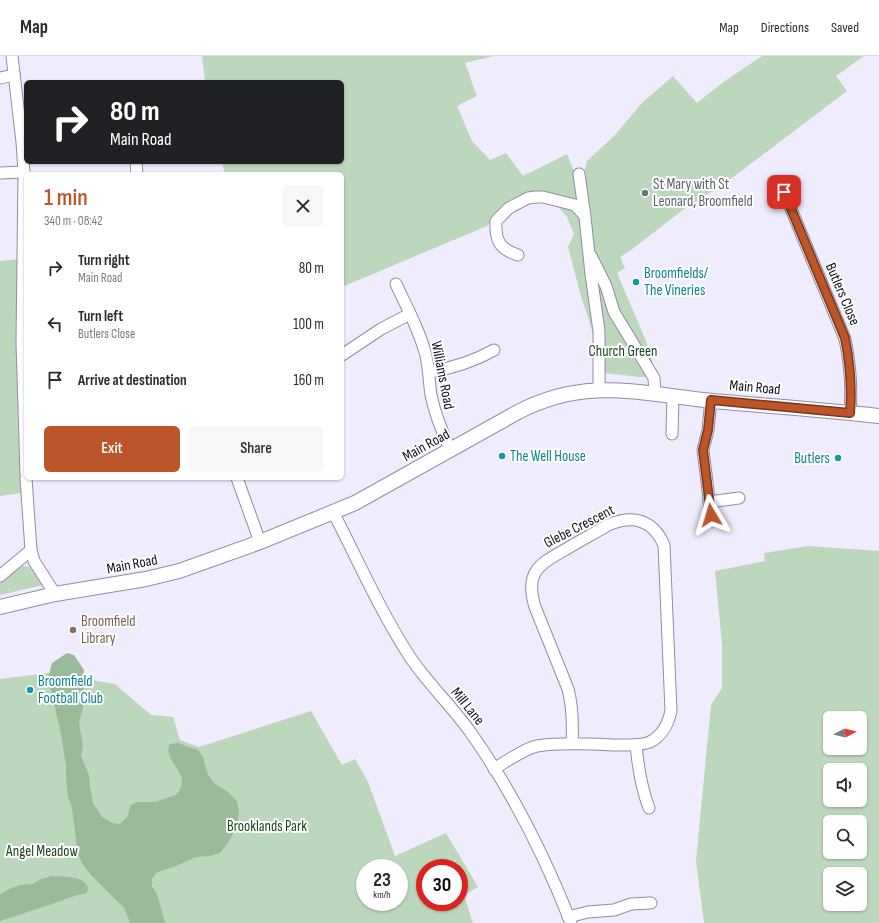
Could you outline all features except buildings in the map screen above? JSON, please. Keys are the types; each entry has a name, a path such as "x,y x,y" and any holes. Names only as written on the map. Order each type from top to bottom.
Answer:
{"main road":[{"name":"Main Road","path":"0,607 55,594 107,587 163,576 260,542 333,512 385,487 531,406 555,397 599,390 622,390 879,416"}],"street":[{"path":"12,56 24,142 22,343 24,408"},
{"path":"0,78 14,75"},
{"path":"0,173 24,172"},
{"path":"579,174 586,217 591,274 600,343"},
{"name":"Butlers Close","path":"784,192 845,338 848,352 851,387 850,413"},
{"path":"518,255 509,252 500,245 495,232 496,221 510,208 528,198 543,197 575,205 586,217"},
{"path":"590,254 606,286 614,312 654,378 655,393"},
{"name":"Williams Road","path":"396,284 420,336 429,372 435,414 451,450"},
{"path":"599,390 600,343 604,313 608,310 614,312"},
{"path":"344,354 381,329 410,314"},
{"path":"429,372 465,364 494,350"},
{"path":"672,434 673,396"},
{"path":"711,400 708,430 703,450 711,515"},
{"path":"26,480 31,550 34,561 55,594"},
{"path":"238,480 260,542"},
{"path":"709,502 739,498"},
{"name":"Mill Lane","path":"333,512 374,594 406,650 422,674 470,731 525,822 570,920"},
{"name":"Glebe Crescent","path":"494,769 535,746 572,744 636,745 648,742 657,737 664,730 669,720 671,711 664,545 654,529 646,523 638,520 627,519 608,525 546,560 532,579 532,596 535,607 572,701 572,744"},
{"path":"0,576 31,550"},
{"path":"636,745 639,777 649,808"},
{"path":"570,920 588,912 614,910 631,904 651,903"}],"green space":[{"name":"Church Green","path":"202,56 494,56 465,63 477,96 457,106 472,141 490,160 506,153 523,176 567,154 577,179 583,176 587,161 615,135 642,103 673,76 697,103 722,83 762,56 864,56 836,76 847,91 724,184 684,209 620,257 625,268 617,273 646,341 657,377 640,377 604,373 568,247 574,234 567,217 548,195 539,191 505,208 487,226 344,286 344,172 224,172 222,164 344,164 344,80 205,80"},
{"path":"19,259 22,493 0,496 0,261"},
{"path":"808,546 879,551 879,923 704,923 696,861 711,705 722,688 722,644 715,571 765,561 764,553"},
{"path":"22,566 31,567 43,585 0,595 0,583"},
{"path":"67,653 74,655 84,670 83,708 79,723 83,746 81,756 89,775 93,803 102,817 112,823 120,824 128,816 130,806 137,802 155,802 176,795 181,787 181,775 169,755 168,750 170,744 178,743 198,750 203,757 207,773 214,783 228,792 237,801 239,813 236,826 230,840 220,853 210,856 196,857 156,873 152,879 152,886 158,897 165,923 130,923 124,908 91,875 83,865 78,855 72,808 68,797 66,766 61,734 48,677 52,663"},
{"name":"Brooklands Park","path":"48,673 115,684 151,715 173,717 180,740 199,747 311,711 342,765 355,759 368,782 395,856 446,833 461,859 416,859 416,911 468,911 468,907 473,923 0,923 0,679"},
{"name":"Brooklands Park","path":"468,870 478,887 468,893"},
{"path":"52,876 72,877 82,880 88,887 87,893 0,921 0,895 9,889 21,885 32,884 41,879"}],"place":[{"name":"St Mary with St Leonard, Broomfield","path":"645,193"},
{"name":"Broomfields/ The Vineries","path":"636,282"},
{"name":"The Well House","path":"502,456"},
{"name":"Butlers","path":"838,458"},
{"name":"Broomfield Library","path":"73,630"},
{"name":"Broomfield Football Club","path":"30,690"}],"route":[{"path":"711,515 703,450 708,430 711,400 850,413 851,387 848,352 845,338 784,192"}],"park label":[{"name":"Angel Meadow","path":"42,851"}]}
